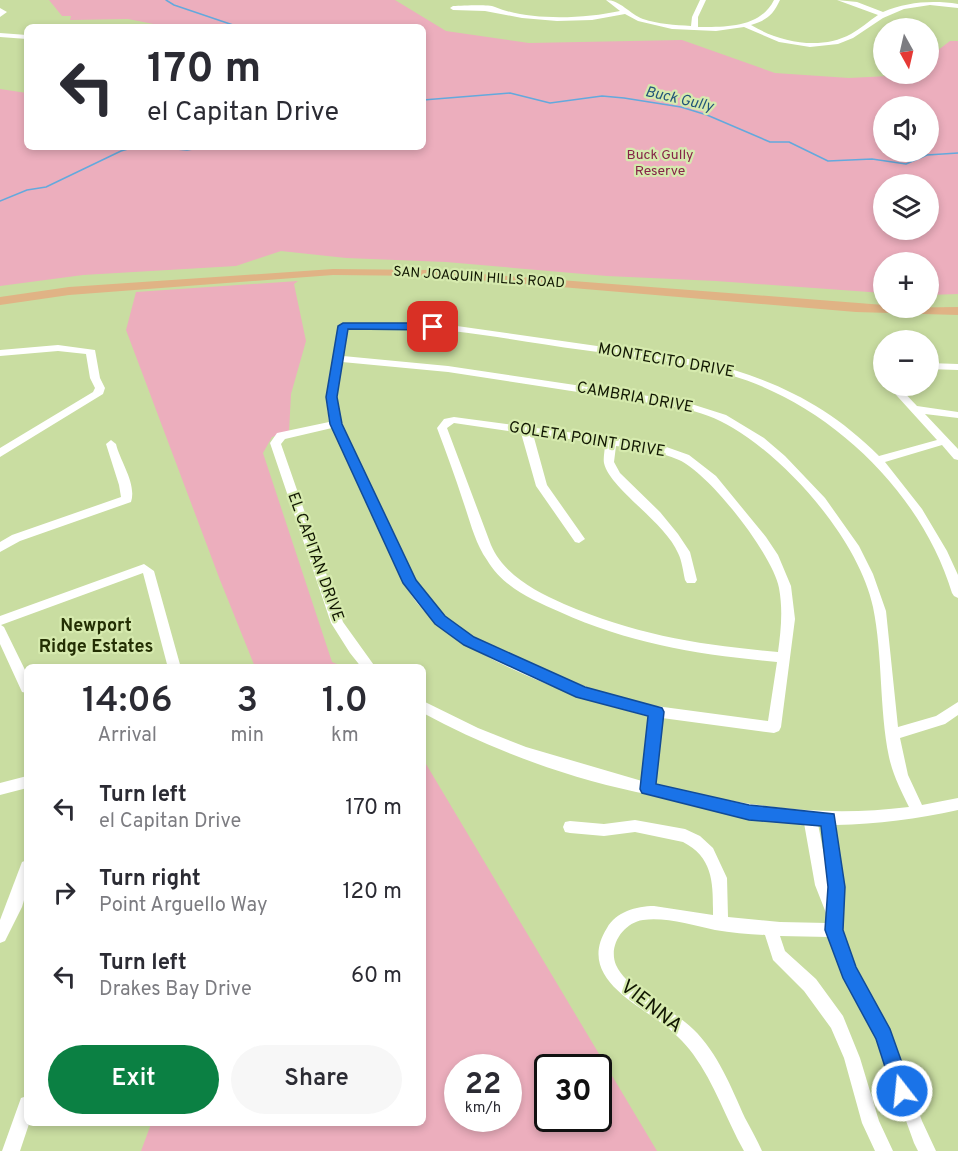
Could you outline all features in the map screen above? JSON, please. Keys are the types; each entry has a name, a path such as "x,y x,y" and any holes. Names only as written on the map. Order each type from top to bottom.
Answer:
{"main road":[{"name":"SAN JOAQUIN HILLS ROAD","path":"0,292 99,279 164,274 328,264 403,264 873,299"},
{"name":"SAN JOAQUIN HILLS ROAD","path":"0,301 143,284 379,272 430,273 856,308 958,311"},
{"path":"939,301 958,301"}],"street":[{"path":"609,0 641,20 658,25 694,29 727,28 744,24 769,14 776,7 777,0"},
{"path":"694,29 695,17 703,0"},
{"path":"840,0 854,1 883,15"},
{"path":"744,24 756,33 778,40 822,44 851,37 883,15 910,6 930,1 958,6"},
{"path":"453,8 578,19 606,17 626,12"},
{"path":"0,10 4,12 0,15"},
{"path":"2,36 24,37"},
{"name":"MONTECITO DRIVE","path":"338,359 343,326 450,328 722,369 762,381 805,402 850,433 880,460 934,536 950,567 958,593"},
{"path":"0,353 37,349 91,352 95,378 100,388 98,394 0,453"},
{"path":"338,359 332,397 336,424 410,583 440,620 469,641 552,681 618,704 656,712 648,789"},
{"name":"CAMBRIA DRIVE","path":"338,359 438,368 674,403 713,414 749,433 778,456 804,483 860,558 877,599 882,622 892,735 901,775 919,813"},
{"path":"939,366 958,367"},
{"path":"903,396 958,456"},
{"path":"915,409 958,415"},
{"name":"GOLETA POINT DRIVE","path":"656,712 774,727 784,658 789,619 788,602 779,570 762,540 712,479 696,465 658,448 454,420 444,424 444,433 486,549 499,569 524,589 601,626 650,641 700,650 784,658"},
{"name":"EL CAPITAN DRIVE","path":"336,424 276,439 275,443 330,605 342,632 367,664"},
{"path":"526,430 542,486 579,539"},
{"path":"611,441 609,462 615,475 656,515 674,537 684,552 691,580"},
{"path":"880,460 944,441"},
{"path":"0,548 26,534 127,499 127,489 113,458 111,444"},
{"path":"0,621 144,568 174,664"},
{"path":"0,630 24,682"},
{"path":"426,708 537,758 648,789 749,813 810,819 872,818 919,813 958,804"},
{"path":"892,735 940,720 958,708"},
{"path":"0,789 24,783"},
{"path":"810,819 822,885 834,913"},
{"path":"828,819 836,887 834,930 849,972 884,1035 906,1108 927,1151"},
{"path":"570,827 604,830 635,826 695,840 708,853 720,878 721,923"},
{"path":"0,936 14,908 24,876"},
{"name":"VIENNA","path":"753,1151 726,1090 698,1046 666,1017 624,989 614,978 607,958 610,937 616,927 634,915 652,914 771,930 834,930"},
{"path":"771,930 778,955 810,986 837,1022 852,1058 871,1123 884,1151"},
{"path":"10,1151 24,1112"}],"green space":[{"name":"Buck Gully Reserve","path":"49,0 395,0 446,31 529,43 682,40 775,73 849,78 873,77 873,84 939,84 939,49 950,41 958,41 958,294 939,295 939,252 873,252 873,292 607,276 446,262 346,258 281,251 236,266 83,275 0,286 0,89 24,93 24,150 426,150 426,24 154,24 128,19 70,20 71,16 62,16"},
{"path":"298,281 294,284 306,341 291,394 289,432 272,437 263,453 332,662 337,664 254,664 126,330 136,292"},
{"path":"426,764 599,1054 534,1054 534,1132 612,1132 612,1076 657,1151 141,1151 150,1126 426,1126"}],"waterway":[{"path":"166,0 174,5 230,24"},
{"name":"Buck Gully","path":"426,100 510,93 550,103 602,96 624,98 681,107 707,115 770,142 789,142 828,161 872,159 906,164 927,155 958,153"},
{"name":"Buck Gully","path":"0,201 27,190 46,187 124,150"}],"district":[{"name":"Newport Ridge Estates","path":"96,636"}],"route":[{"path":"433,327 343,326 331,406 336,424 410,583 418,596 440,620 486,650 582,693 656,712 648,789 749,813 828,819 836,887 834,930 838,946 855,984 884,1035 902,1091"}]}
